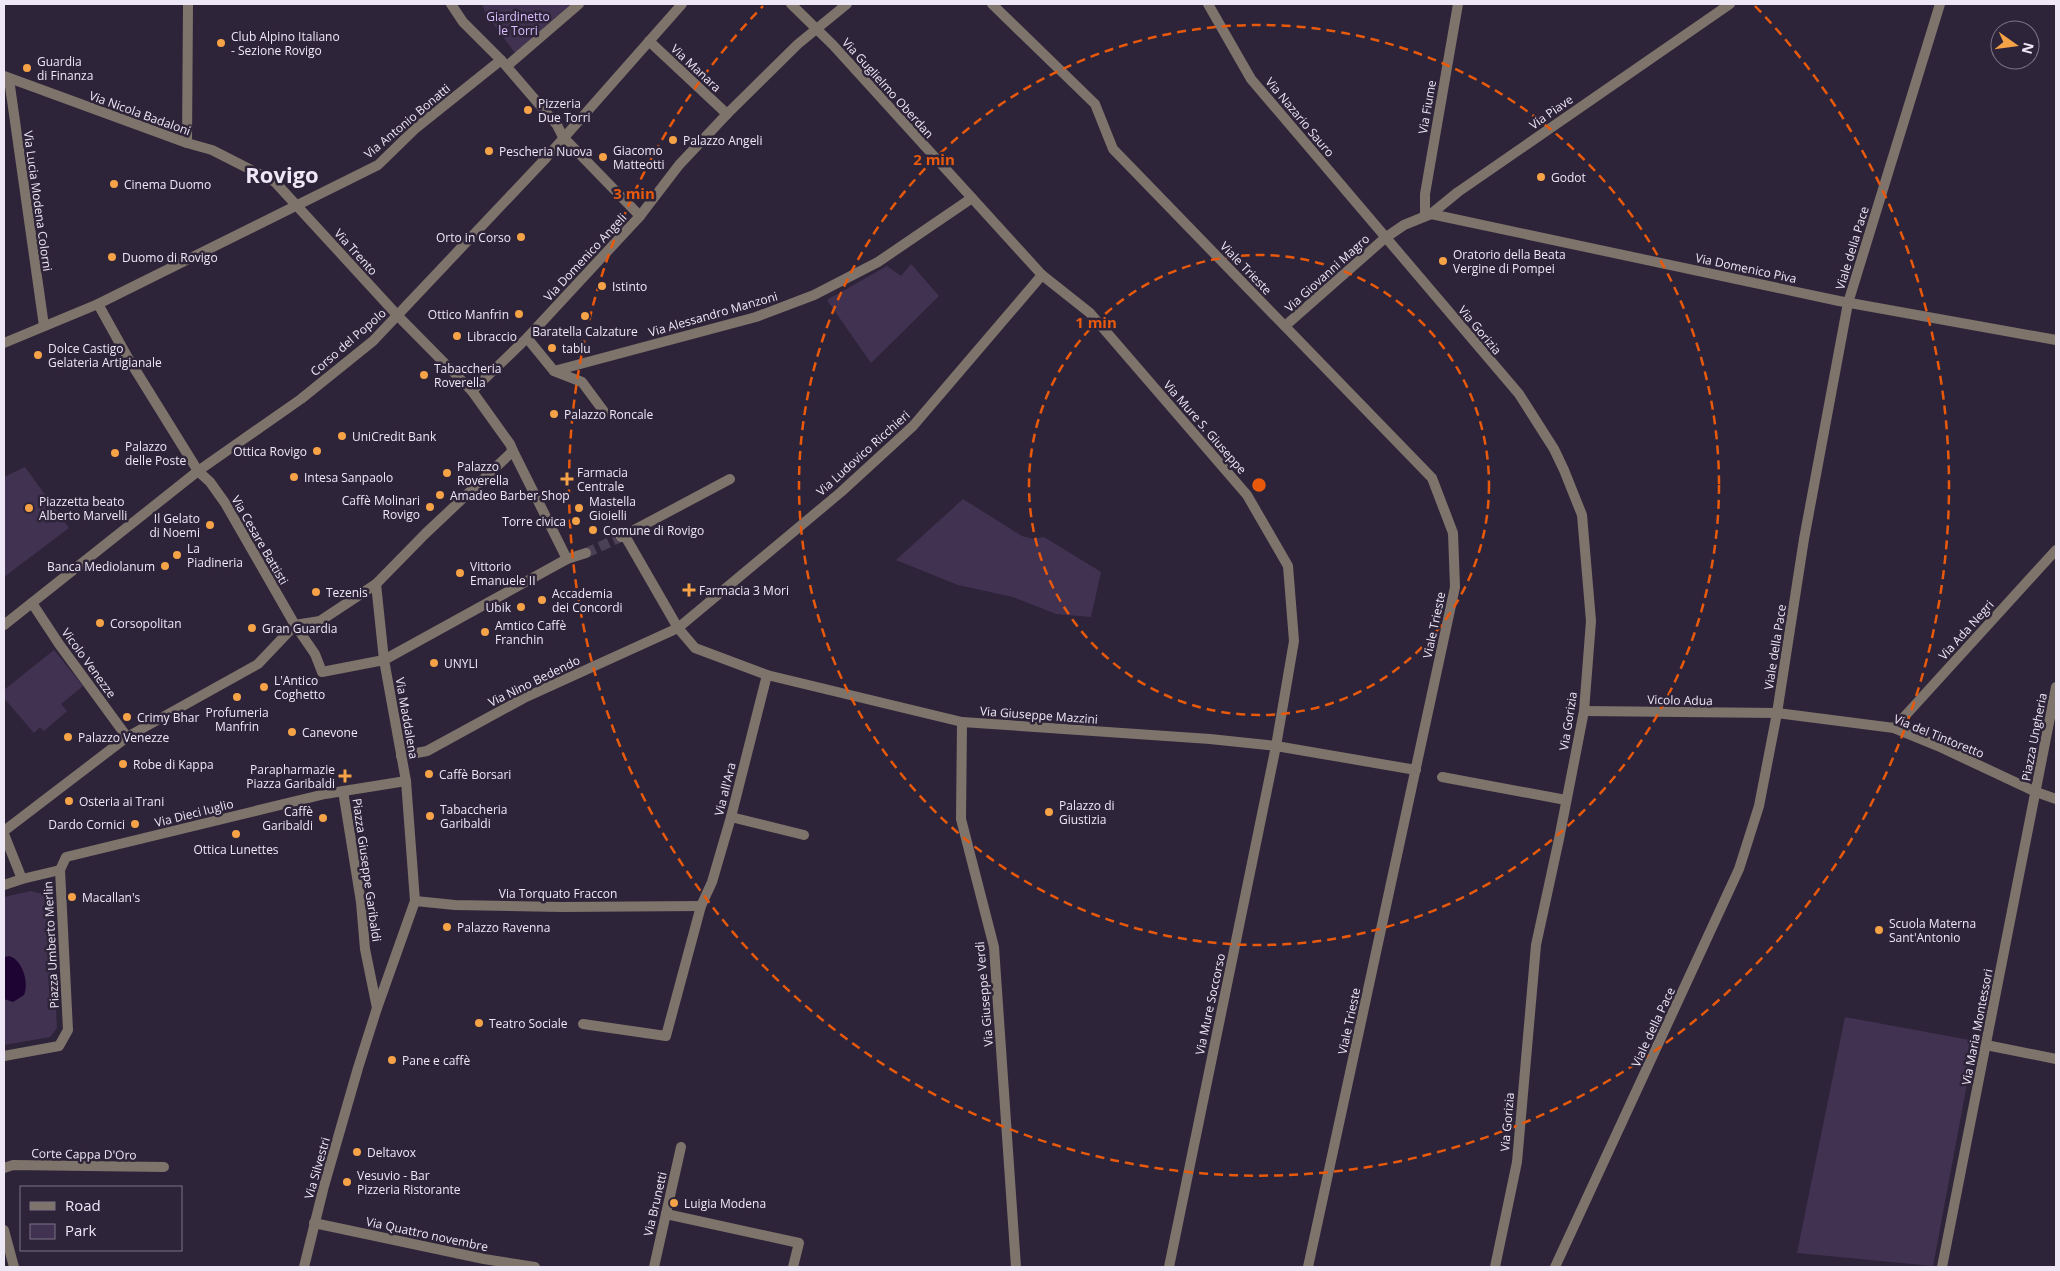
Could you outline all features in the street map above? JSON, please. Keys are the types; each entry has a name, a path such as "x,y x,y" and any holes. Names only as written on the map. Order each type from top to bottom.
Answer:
{"street":[{"path":"187,143 188,4"},
{"path":"451,4 463,22 504,63 557,125 564,137 640,216"},
{"name":"Via Antonio Bonatti","path":"4,342 98,304 296,204 378,165 416,128 504,63 579,4"},
{"name":"Corso del Popolo","path":"4,625 198,471 301,399 373,341 564,137 682,4"},
{"name":"Via Guglielmo Oberdan","path":"791,4 833,45 1042,275"},
{"name":"Via Domenico Angeli","path":"472,392 527,338 640,216 679,165 727,114 816,28 847,4"},
{"name":"Viale Trieste","path":"992,4 1094,104 1114,149 1432,478 1453,533 1455,587 1308,1267"},
{"name":"Via Nazario Sauro","path":"1208,4 1251,79 1385,238"},
{"name":"Via Fiume","path":"1428,215 1425,194 1458,4"},
{"name":"Via Piave","path":"1385,238 1404,225 1428,215 1466,186 1730,4"},
{"name":"Viale della Pace","path":"1555,1267 1739,869 1759,806 1777,713 1804,539 1848,303 1940,4"},
{"name":"Via Manara","path":"649,41 727,114"},
{"name":"Via Nicola Badaloni","path":"6,78 187,143 212,150 275,182 296,204"},
{"name":"Via Lucia Modena Colorni","path":"6,78 44,326"},
{"name":"Via Alessandro Manzoni","path":"554,371 756,317 814,295 878,262 972,198"},
{"name":"Via Trento","path":"296,204 398,316 472,392 513,451 567,559"},
{"name":"Via Domenico Piva","path":"1428,215 1848,303 2056,340"},
{"name":"Via Giovanni Magro","path":"1285,326 1385,238"},
{"name":"Via Gorizia","path":"1385,238 1519,394 1554,449 1582,515 1591,622 1584,711 1536,945 1516,1162 1495,1267"},
{"name":"Via Mure S. Giuseppe","path":"1042,275 1090,313 1247,494 1288,566 1294,641 1276,746"},
{"name":"Via Ludovico Ricchieri","path":"678,628 841,492 913,426 1042,275"},
{"name":"Via Cesare Battisti","path":"98,304 128,358 198,471 210,482 225,503 295,626 315,654 322,672 384,660"},
{"path":"527,338 554,371 582,382 605,413"},
{"path":"22,879 4,833 127,737 258,664 295,626 320,621 376,584 425,534 513,451"},
{"name":"Via Giuseppe Mazzini","path":"730,479 623,537 678,628 695,648 767,675 962,722 1276,746 1416,770"},
{"name":"Via Ada Negri","path":"1894,728 2056,550"},
{"path":"384,660 567,559 586,553"},
{"name":"Via Maddalena","path":"376,584 384,660 406,781"},
{"name":"Vicolo Venezze","path":"32,603 59,644 127,737"},
{"name":"Via Nino Bedendo","path":"401,756 427,751 524,698 678,628"},
{"name":"Via all'Ara","path":"583,1024 666,1036 700,906 712,882 731,817 767,675"},
{"name":"Piazza Ungheria","path":"2036,792 2056,688"},
{"name":"Vicolo Adua","path":"1584,711 1777,713"},
{"name":"Via del Tintoretto","path":"1777,713 1894,728 2056,800"},
{"name":"Via Giuseppe Verdi","path":"962,722 961,819 994,947 1016,1267"},
{"name":"Via Mure Soccorso","path":"1169,1267 1276,746"},
{"path":"1442,777 1566,800"},
{"name":"Piazza Giuseppe Garibaldi","path":"356,1076 377,1008 415,901 406,781 343,791 361,902 365,949 377,1008"},
{"name":"Via Dieci luglio","path":"60,870 66,857 343,791"},
{"name":"Via Maria Montessori","path":"1942,1267 2036,792"},
{"path":"731,817 804,835"},
{"name":"Piazza Umberto Merlin","path":"4,885 60,870 68,1030 59,1046 4,1056"},
{"name":"Via Torquato Fraccon","path":"415,901 456,905 561,907 700,906"},
{"path":"1986,1046 2056,1059"},
{"name":"Via Silvestri","path":"304,1267 314,1223 356,1076"},
{"name":"Via Brunetti","path":"654,1267 681,1147"},
{"name":"Corte Cappa D'Oro","path":"4,1168 13,1165 164,1167"},
{"path":"666,1214 799,1243 793,1267"},
{"name":"Via Quattro novembre","path":"314,1223 536,1267"},
{"path":"4,1230 14,1267"}],"green space":[{"name":"Giardinetto le Torri","path":"482,4 571,4 515,53 486,14"},
{"path":"911,264 939,296 871,363 827,300 887,266 901,276"},
{"name":"Piazzetta beato Alberto Marvelli","path":"25,467 69,528 4,577 4,477"},
{"path":"963,499 1022,536 1033,539 1044,537 1101,572 1091,617 1056,614 1013,597 958,585 896,560"},
{"path":"54,650 83,686 61,704 67,711 44,731 40,727 34,733 4,698 4,690"},
{"path":"31,891 46,895 50,903 57,1028 50,1037 4,1045 4,897"},
{"path":"1845,1017 1975,1041 1933,1266 1797,1253"}],"shaded area":[{"path":"9,956 18,962 24,972 26,984 24,995 13,1002 4,999 4,957"}],"tunnel":[{"path":"586,553 621,537"}],"place":[{"name":"Club Alpino Italiano - Sezione Rovigo","path":"221,43"},
{"name":"Guardia di Finanza","path":"27,68"},
{"name":"Pizzeria Due Torri","path":"528,110"},
{"name":"Palazzo Angeli","path":"673,140"},
{"name":"Pescheria Nuova","path":"489,151"},
{"name":"Giacomo Matteotti","path":"603,157"},
{"name":"Godot","path":"1541,177"},
{"name":"Cinema Duomo","path":"114,184"},
{"name":"Orto in Corso","path":"521,237"},
{"name":"Duomo di Rovigo","path":"112,257"},
{"name":"Oratorio della Beata Vergine di Pompei","path":"1443,261"},
{"name":"Istinto","path":"602,286"},
{"name":"Ottico Manfrin","path":"519,314"},
{"name":"Baratella Calzature","path":"585,316"},
{"name":"Libraccio","path":"457,336"},
{"name":"tablu","path":"552,348"},
{"name":"Dolce Castigo Gelateria Artigianale","path":"38,355"},
{"name":"Tabaccheria Roverella","path":"424,375"},
{"name":"Palazzo Roncale","path":"554,414"},
{"name":"UniCredit Bank","path":"342,436"},
{"name":"Ottica Rovigo","path":"317,451"},
{"name":"Palazzo delle Poste","path":"115,453"},
{"name":"Palazzo Roverella","path":"447,473"},
{"name":"Intesa Sanpaolo","path":"294,477"},
{"name":"Farmacia Centrale","path":"567,479"},
{"name":"Amadeo Barber Shop","path":"440,495"},
{"name":"Caffè Molinari Rovigo","path":"430,507"},
{"name":"Piazzetta beato Alberto Marvelli","path":"29,508"},
{"name":"Mastella Gioielli","path":"579,508"},
{"name":"Torre civica","path":"576,521"},
{"name":"Il Gelato di Noemi","path":"210,525"},
{"name":"Comune di Rovigo","path":"593,530"},
{"name":"La Piadineria","path":"177,555"},
{"name":"Banca Mediolanum","path":"165,566"},
{"name":"Vittorio Emanuele II","path":"460,573"},
{"name":"Farmacia 3 Mori","path":"689,590"},
{"name":"Tezenis","path":"316,592"},
{"name":"Accademia dei Concordi","path":"542,600"},
{"name":"Ubik","path":"521,607"},
{"name":"Corsopolitan","path":"100,623"},
{"name":"Gran Guardia","path":"252,628"},
{"name":"Amtico Caffè Franchin","path":"485,632"},
{"name":"UNYLI","path":"434,663"},
{"name":"L'Antico Coghetto","path":"264,687"},
{"name":"Profumeria Manfrin","path":"237,697"},
{"name":"Crimy Bhar","path":"127,717"},
{"name":"Canevone","path":"292,732"},
{"name":"Palazzo Venezze","path":"68,737"},
{"name":"Robe di Kappa","path":"123,764"},
{"name":"Caffè Borsari","path":"429,774"},
{"name":"Parapharmazie Piazza Garibaldi","path":"345,776"},
{"name":"Osteria ai Trani","path":"69,801"},
{"name":"Palazzo di Giustizia","path":"1049,812"},
{"name":"Tabaccheria Garibaldi","path":"430,816"},
{"name":"Caffè Garibaldi","path":"323,818"},
{"name":"Dardo Cornici","path":"135,824"},
{"name":"Ottica Lunettes","path":"236,834"},
{"name":"Macallan's","path":"72,897"},
{"name":"Palazzo Ravenna","path":"447,927"},
{"name":"Scuola Materna Sant'Antonio","path":"1879,930"},
{"name":"Teatro Sociale","path":"479,1023"},
{"name":"Pane e caffè","path":"392,1060"},
{"name":"Deltavox","path":"357,1152"},
{"name":"Vesuvio - Bar Pizzeria Ristorante","path":"347,1182"},
{"name":"Luigia Modena","path":"674,1203"}],"district":[{"name":"Rovigo","path":"282,174"}]}
